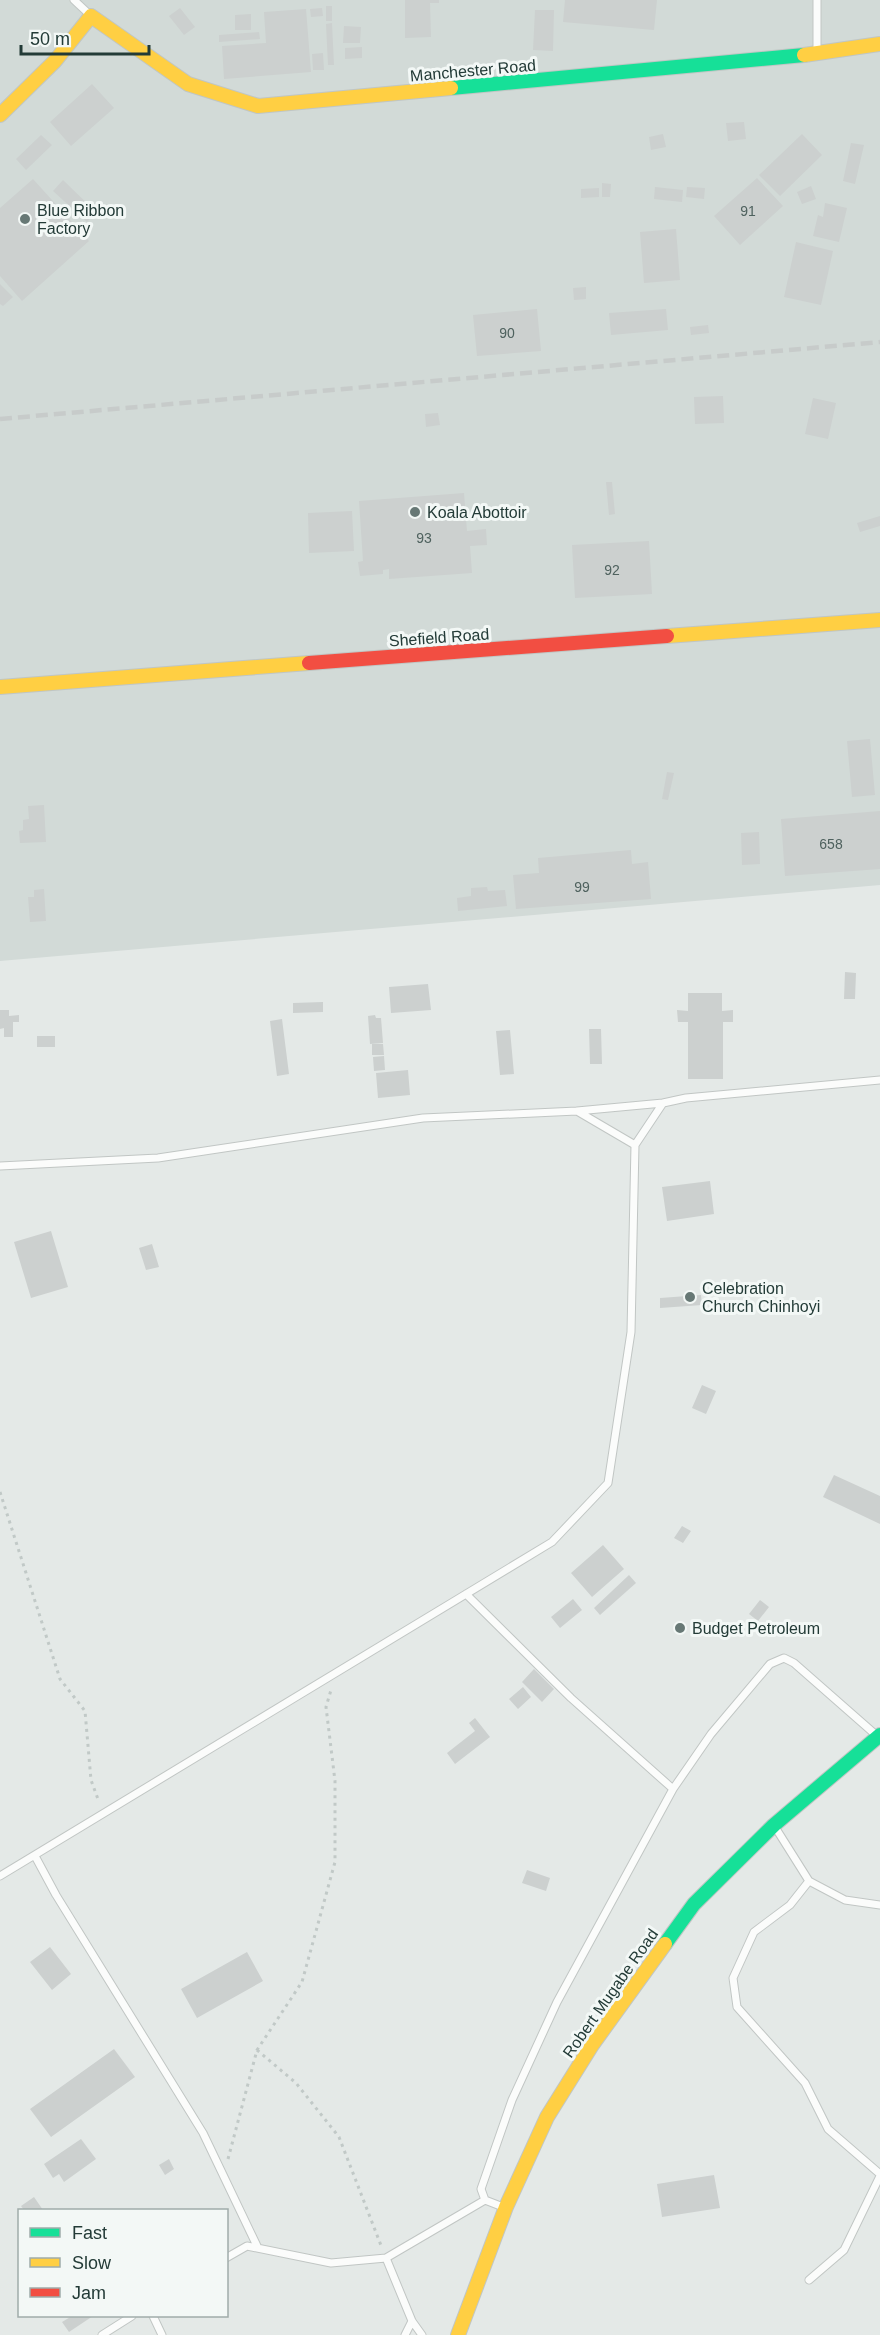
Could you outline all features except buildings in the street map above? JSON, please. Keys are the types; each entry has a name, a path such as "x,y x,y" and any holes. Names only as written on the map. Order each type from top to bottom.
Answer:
{"street":[{"name":"Manchester Road","path":"92,16 188,84 258,106 817,54 880,44"},
{"path":"0,115 55,61 92,16"},
{"name":"Shefield Road","path":"0,687 880,620"},
{"name":"Robert Mugabe Road","path":"458,2335 506,2207 547,2117 592,2045 694,1904 774,1825 879,1735"}],"lane":[{"path":"74,0 92,16"},
{"path":"817,0 817,54"},
{"path":"0,1166 158,1158 423,1118 578,1111 663,1103 686,1098 880,1080"},
{"path":"0,1876 35,1857 103,1812 552,1542 608,1483 631,1332 635,1145 663,1103"},
{"path":"578,1111 635,1145"},
{"path":"466,1594 571,1698 673,1789"},
{"path":"485,2200 481,2189 512,2100 584,1950 673,1789 711,1734 770,1664 784,1658 794,1662 879,1735"},
{"path":"774,1825 809,1881 845,1900 880,1905"},
{"path":"35,1857 56,1895 203,2133 258,2248"},
{"path":"809,1881 790,1905 754,1932 733,1978 737,2007 805,2083 828,2129 880,2175 844,2250 809,2280"},
{"path":"228,2257 247,2246 331,2264 386,2258 485,2200 506,2207"},
{"path":"386,2258 412,2321 422,2335"},
{"path":"102,2335 130,2317"},
{"path":"153,2317 162,2335"},
{"path":"405,2335 412,2321"}],"path":[{"path":"0,1492 60,1679 85,1711 91,1780 103,1812"},
{"path":"223,2175 257,2050 302,1982 335,1862 335,1781 326,1707 337,1671"},
{"path":"257,2050 296,2083 339,2137 386,2258"}],"shaded area":[{"path":"0,0 880,0 880,885 0,961"}],"railway":[{"path":"0,419 880,342"}],"traffic: fast":[{"path":"451,88 804,55"},
{"path":"665,1944 694,1904 774,1825 880,1735"}],"traffic: slow":[{"path":"0,115 55,61 91,16 188,84 258,106 451,88"},
{"path":"804,55 880,44"},
{"path":"667,636 880,620"},
{"path":"0,687 309,663"},
{"path":"458,2335 506,2207 547,2117 592,2045 665,1944"}],"traffic: jam":[{"path":"309,663 667,636"}],"place":[{"name":"Blue Ribbon Factory","path":"25,219"},
{"name":"Koala Abottoir","path":"415,512"},
{"name":"Celebration Church Chinhoyi","path":"690,1297"},
{"name":"Budget Petroleum","path":"680,1628"}]}
